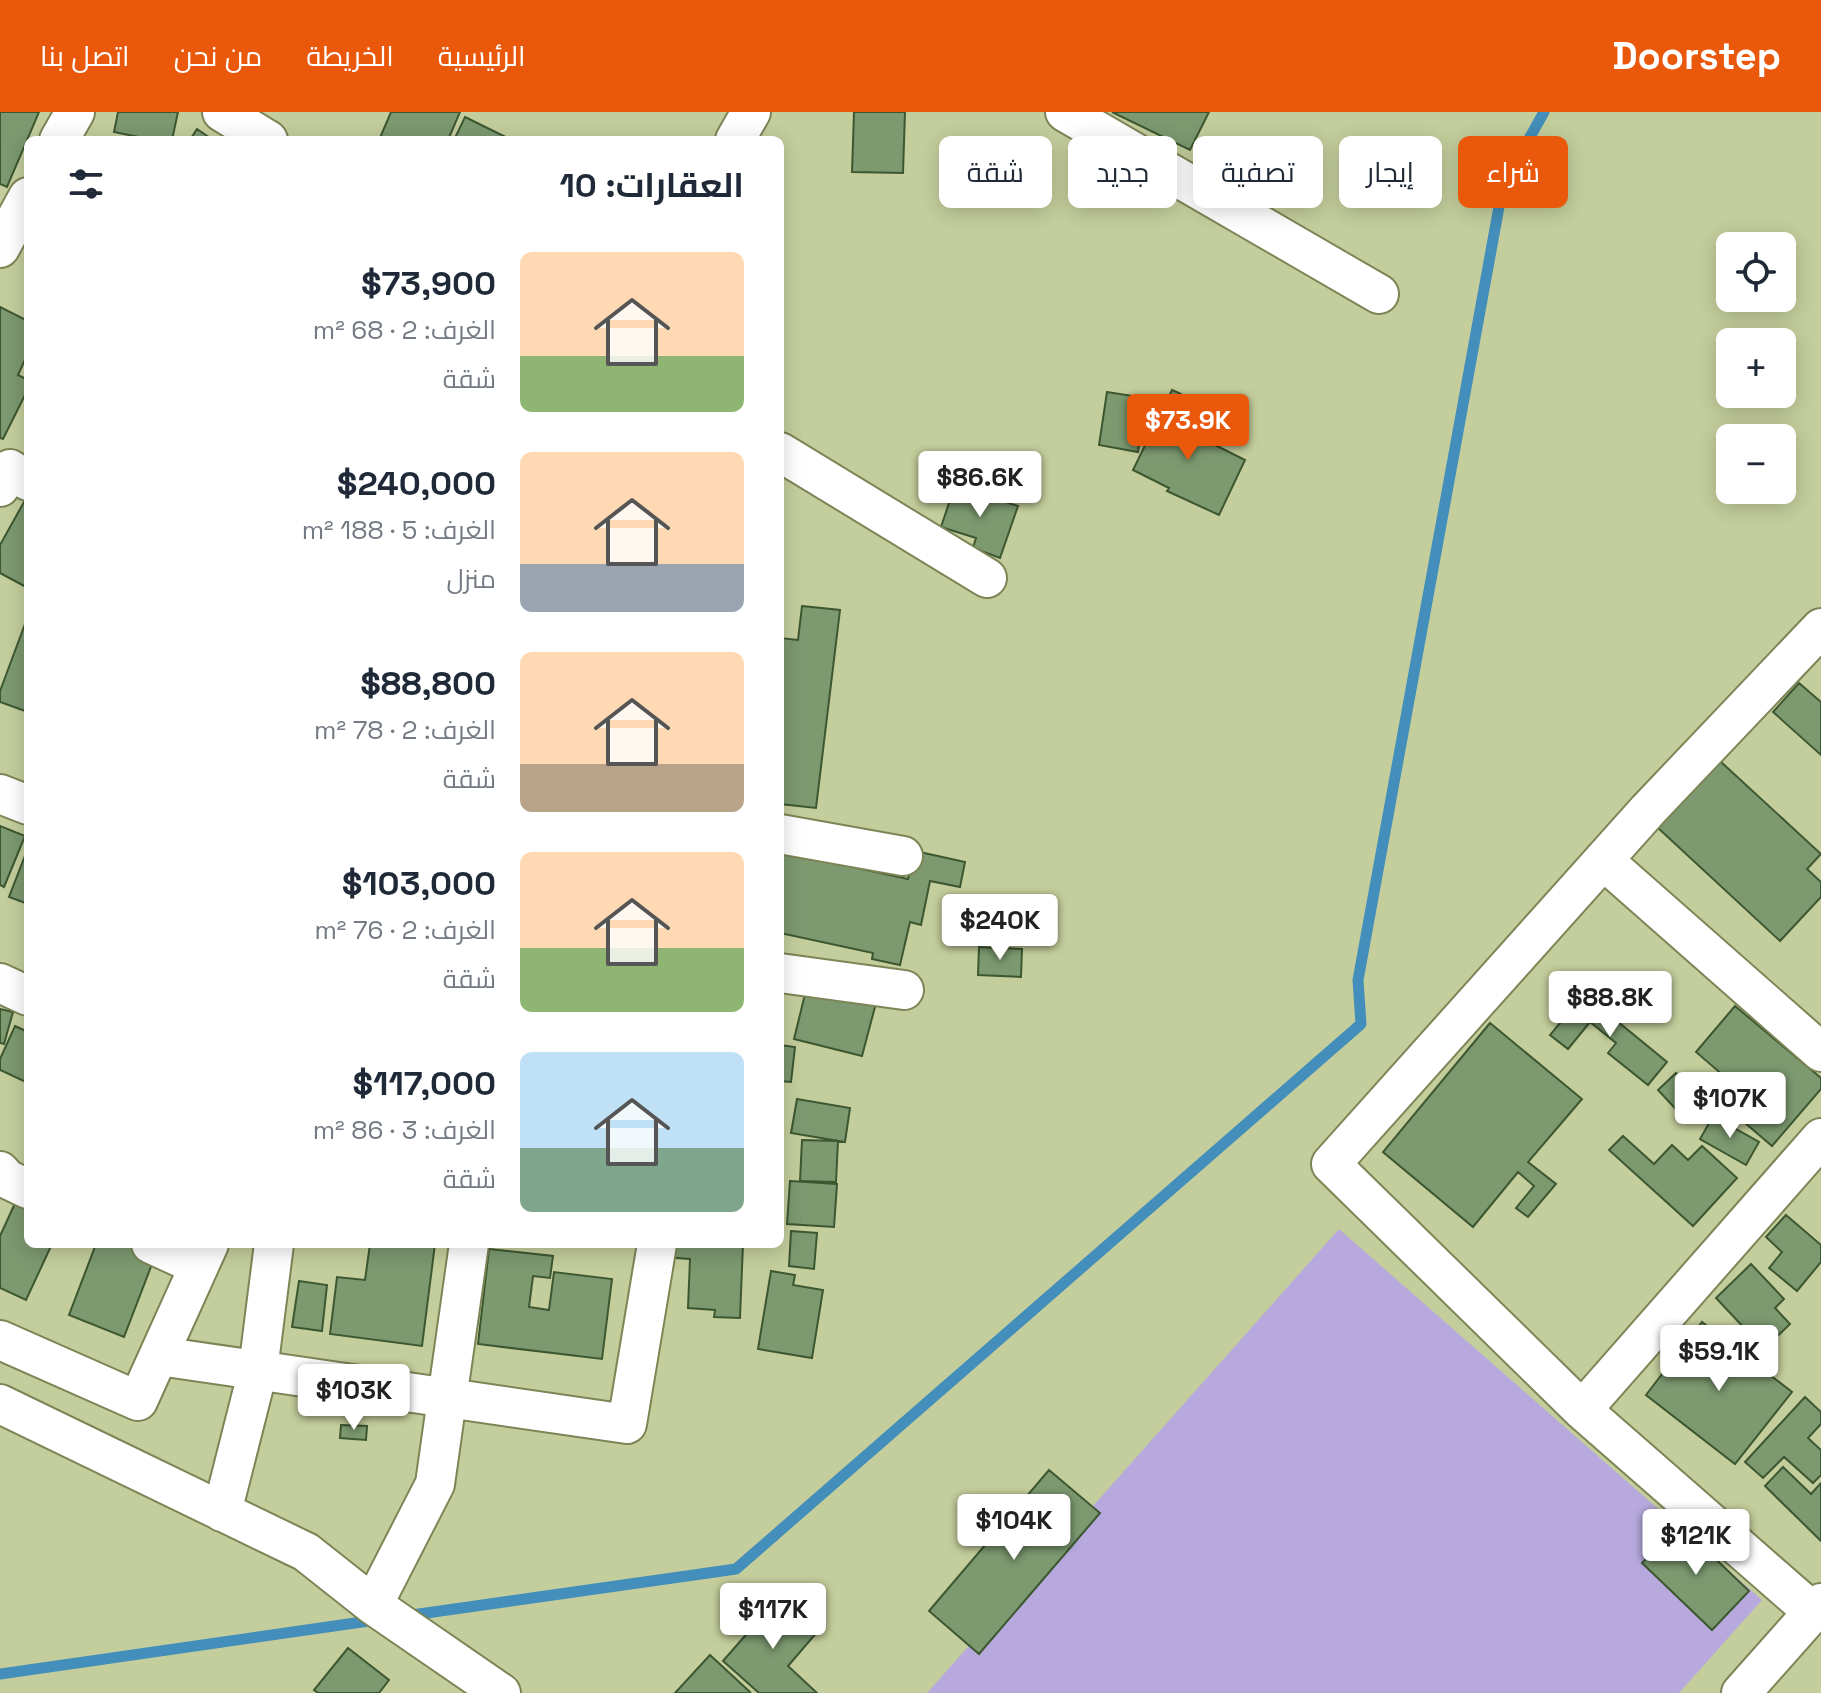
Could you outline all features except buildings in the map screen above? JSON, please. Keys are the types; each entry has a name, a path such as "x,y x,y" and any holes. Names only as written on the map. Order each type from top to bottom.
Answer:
{"street":[{"path":"61,136 75,112"},
{"path":"222,112 261,136"},
{"path":"737,136 751,112"},
{"path":"1065,112 1379,294"},
{"path":"784,454 987,578"},
{"path":"0,487 10,469 24,478"},
{"path":"1754,1688 1817,1608 1582,1410 1331,1164 1648,810 1821,628"},
{"path":"0,794 24,803"},
{"path":"784,835 903,856"},
{"path":"1603,860 1821,1052"},
{"path":"784,974 904,990"},
{"path":"0,983 24,994"},
{"path":"1582,1410 1821,1138"},
{"path":"0,1340 138,1401 204,1255 170,1248"},
{"path":"222,1512 258,1370 273,1248"},
{"path":"373,1605 435,1484 468,1248"},
{"path":"159,1356 627,1424 656,1248"},
{"path":"0,1404 306,1552 373,1605 501,1693"}],"shaded area":[{"path":"1339,1229 1762,1600 1679,1693 927,1693"}],"waterway":[{"path":"405,1616 736,1569 1361,1024 1358,980 1503,185 1544,112"},
{"path":"0,1674 376,1620"}]}
